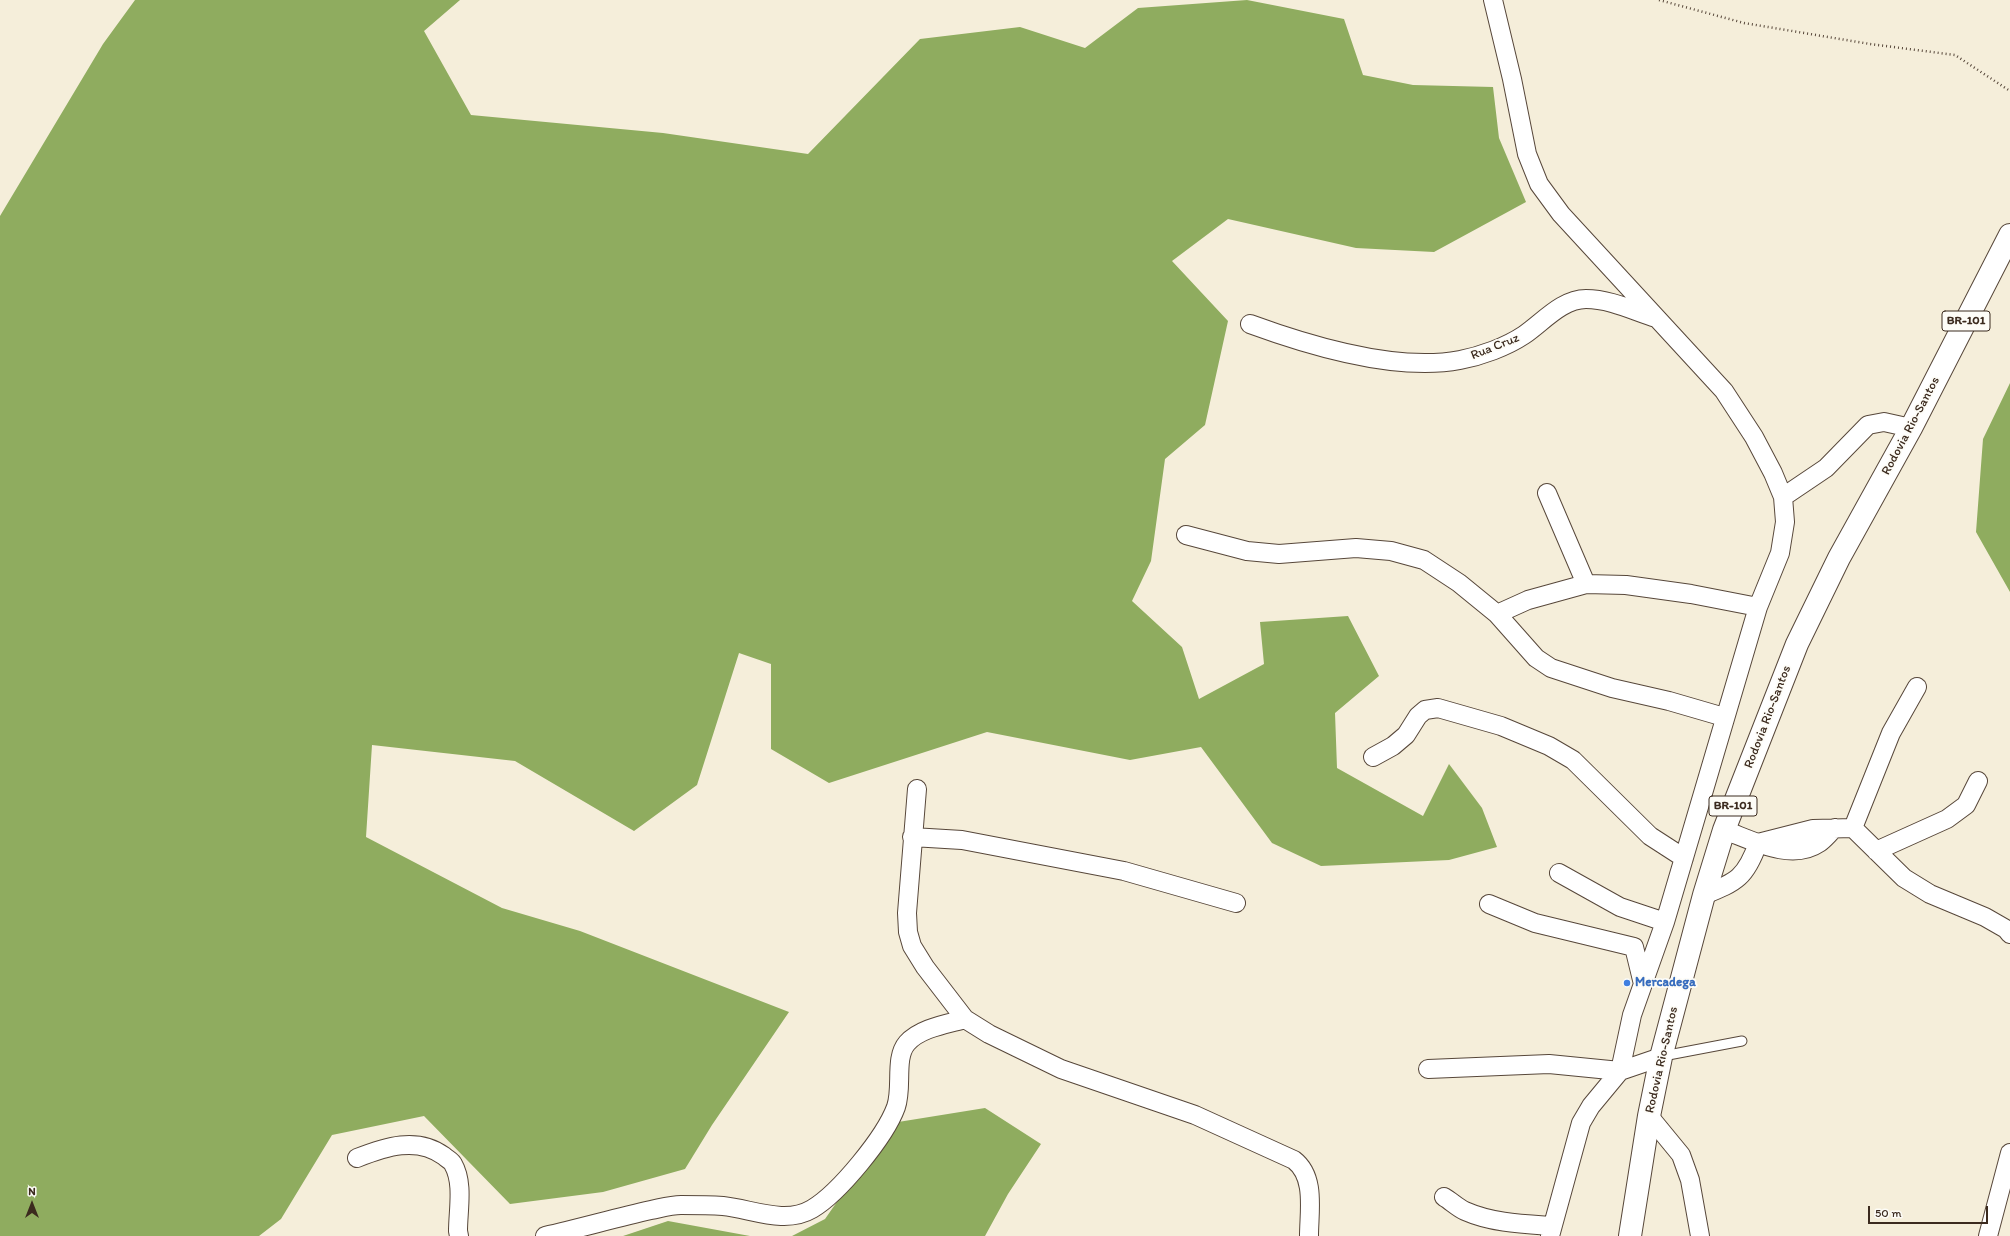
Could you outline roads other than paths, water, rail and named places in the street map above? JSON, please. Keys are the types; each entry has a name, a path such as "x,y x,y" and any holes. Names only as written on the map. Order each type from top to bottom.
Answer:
{"highway":[{"name":"Rodovia Rio-Santos","path":"1630,1236 1649,1116 1661,1057 1704,895 1724,830 1797,644 1839,558 1911,428 2010,235"}],"street":[{"path":"1444,1197 1463,1211 1481,1217 1551,1231 1581,1123 1591,1106 1620,1071 1632,1015 1662,929 1684,858 1724,717 1743,662 1758,606 1780,553 1783,539 1783,497 1754,438 1724,391 1561,214 1539,184 1527,154 1521,130 1512,79 1493,0"},
{"name":"Rua Cruz","path":"1250,324 1298,342 1378,359 1426,363 1460,360 1489,352 1524,335 1556,310 1567,304 1584,299 1602,300 1659,319"},
{"path":"1783,497 1826,468 1868,426 1884,422 1911,428"},
{"path":"1547,494 1586,584"},
{"path":"1186,535 1247,551 1279,554 1356,548 1391,551 1424,560 1459,582 1497,614 1536,658 1551,668 1612,688 1669,701 1724,717"},
{"path":"1497,614 1528,600 1586,584 1626,585 1691,594 1758,606"},
{"path":"1853,828 1891,733 1918,687"},
{"path":"1373,757 1393,746 1406,735 1418,716 1425,710 1438,708 1501,726 1549,746 1573,760 1650,836 1684,858"},
{"path":"1876,851 1946,819 1966,805 1978,782"},
{"path":"917,789 906,913 908,932 912,946 925,967 965,1018 989,1034 1061,1069 1195,1115 1294,1160 1302,1166 1307,1176 1310,1199 1309,1236"},
{"path":"1724,830 1758,842 1813,829 1853,828 1862,835 1904,878 1930,894 1986,918 2006,929 2010,934"},
{"path":"912,837 962,840 1124,870 1236,902"},
{"path":"1704,895 1728,886 1738,879 1751,861 1758,842"},
{"path":"1558,873 1662,929"},
{"path":"1489,904 1535,923 1634,946 1662,929"},
{"path":"1634,946 1643,984"},
{"path":"545,1236 679,1205 723,1206 774,1215 793,1216 812,1209 827,1198 853,1171 881,1135 896,1107 900,1088 901,1053 906,1044 914,1036 965,1018"},
{"path":"1428,1069 1549,1064 1620,1071 1661,1057"},
{"path":"1649,1116 1681,1154 1690,1180 1700,1236"},
{"path":"357,1158 383,1148 415,1145 434,1149 453,1163 460,1192 459,1236"},
{"path":"1988,1236 2010,1153"}],"lane":[{"path":"1661,1057 1742,1041"}],"place":[{"name":"Mercadega","path":"1627,983"}]}
